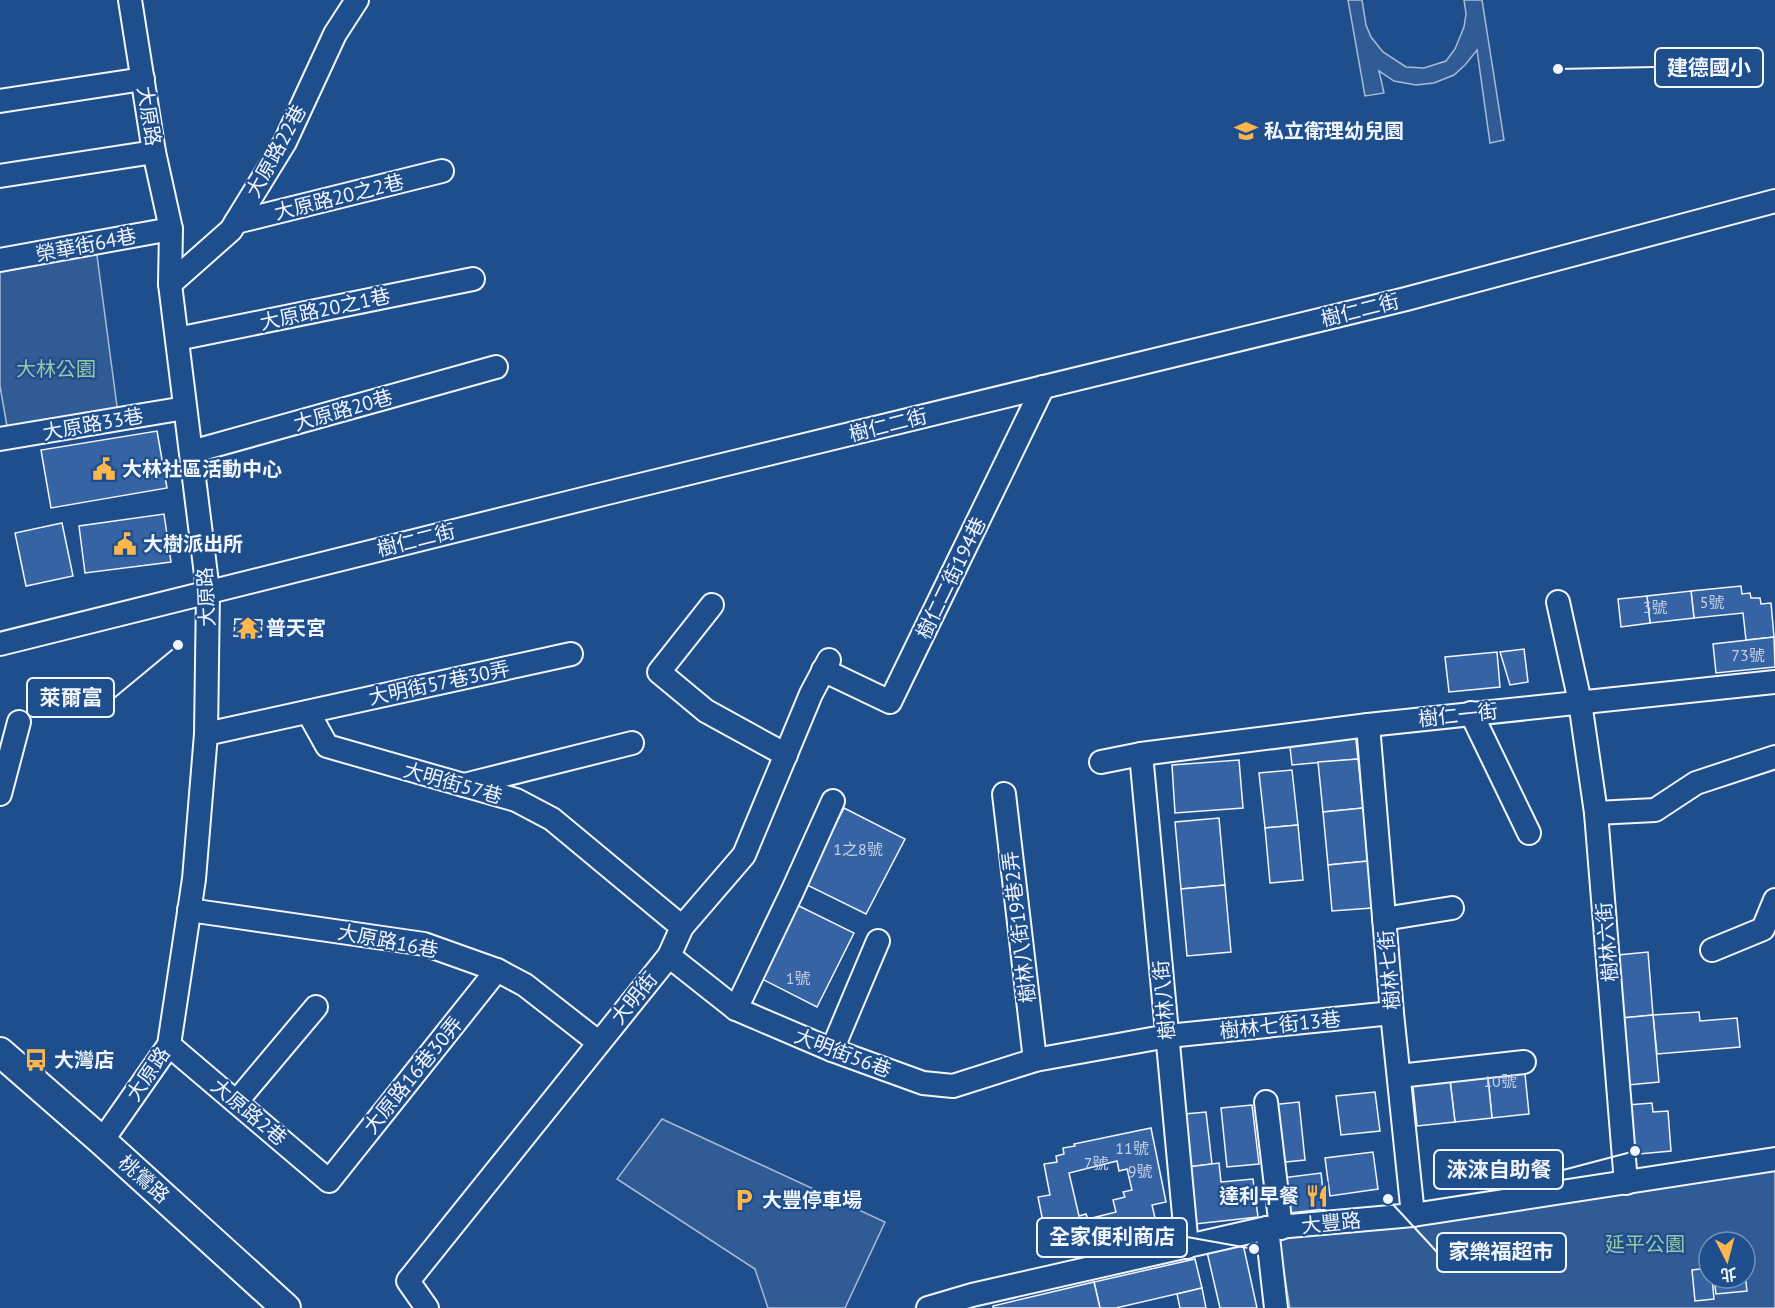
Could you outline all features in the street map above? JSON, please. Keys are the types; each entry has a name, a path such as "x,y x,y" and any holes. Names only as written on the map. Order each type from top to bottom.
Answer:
{"main road":[{"name":"桃鶯路","path":"0,1052 286,1308"}],"street":[{"name":"大原路","path":"102,1141 169,1045 194,879 206,734 208,591 170,284 171,229 154,152 130,0"},
{"name":"大原路22巷","path":"170,284 231,231 285,142 335,34 357,0"},
{"path":"0,101 143,79"},
{"path":"0,176 154,152"},
{"name":"大原路20之2巷","path":"236,222 442,171"},
{"name":"樹仁二街","path":"0,644 208,591 1406,299 1775,201"},
{"name":"榮華街64巷","path":"0,261 171,229"},
{"name":"大原路20之1巷","path":"177,339 474,279"},
{"name":"大原路20巷","path":"191,452 496,367"},
{"name":"樹仁二街194巷","path":"826,665 891,702 1043,387"},
{"name":"大原路33巷","path":"0,439 185,408"},
{"name":"樹林六街","path":"1558,602 1580,702 1596,813 1626,1182"},
{"path":"712,605 659,672 705,711 786,755"},
{"name":"大明街57巷30弄","path":"308,712 571,654"},
{"name":"大明街","path":"427,1308 408,1281 669,956 682,927 744,855 811,694 826,665"},
{"name":"樹仁一街","path":"1101,762 1141,754 1368,725 1775,682"},
{"path":"206,734 308,712"},
{"name":"大明街57巷","path":"308,712 327,747 516,800 552,819 682,927"},
{"path":"1471,714 1529,833"},
{"path":"0,794 19,722"},
{"name":"樹林七街","path":"1368,725 1392,1013 1413,1215"},
{"path":"462,785 632,744"},
{"name":"樹林八街","path":"1141,754 1187,1247"},
{"path":"1596,813 1655,810 1696,783 1775,758"},
{"name":"樹林八街19巷2弄","path":"1004,794 1035,1060"},
{"path":"736,1009 833,801"},
{"path":"1712,950 1763,929 1775,900"},
{"path":"1384,919 1452,908"},
{"name":"大原路16巷","path":"189,910 424,944 497,970 525,985 598,1042"},
{"path":"832,1050 878,941"},
{"name":"大明街56巷","path":"669,956 736,1009 832,1050 923,1083 953,1086 1035,1060"},
{"name":"大原路16巷30弄","path":"329,1181 497,970"},
{"path":"237,1101 316,1007"},
{"name":"樹林七街13巷","path":"1035,1060 1168,1036 1392,1013"},
{"name":"大原路2巷","path":"169,1045 329,1181"},
{"path":"1399,1076 1524,1062"},
{"path":"1266,1102 1274,1228 1276,1308"},
{"name":"大豐路","path":"928,1308 973,1302 1187,1247 1274,1228 1413,1215 1775,1159"}],"shaded area":[{"path":"1348,0 1362,0 1366,25 1371,37 1383,52 1406,67 1424,68 1446,61 1455,49 1464,27 1466,14 1464,0 1482,0 1504,140 1490,143 1477,50 1454,75 1434,83 1416,85 1394,81 1379,71 1384,93 1365,96"},
{"name":"大林公園","path":"96,248 118,414 9,438 0,386 0,266"},
{"name":"大豐停車場","path":"662,1119 885,1222 845,1308 768,1308 755,1269 617,1179"},
{"name":"延平公園","path":"1775,1160 1775,1308 1290,1308 1278,1238"}],"building":[{"name":"大林社區活動中心","path":"157,431 167,488 51,508 41,450"},
{"name":"大樹派出所","path":"164,514 171,562 85,573 79,526"},
{"path":"62,523 73,576 26,586 15,533"},
{"path":"1741,586 1742,594 1750,593 1751,598 1760,598 1761,604 1771,603 1774,637 1746,640 1743,613 1694,618 1691,591"},
{"path":"1691,591 1694,618 1650,623 1647,596"},
{"path":"1647,596 1650,623 1621,627 1618,599"},
{"name":"普天宮","path":"235,619 262,620 261,637 234,636"},
{"path":"1774,637 1775,667 1716,673 1713,644"},
{"path":"1524,649 1528,682 1510,685 1500,652"},
{"path":"1497,652 1500,687 1449,692 1445,657"},
{"path":"1355,731 1358,759 1292,765 1289,738"},
{"path":"1358,759 1363,808 1323,812 1318,762"},
{"path":"1239,760 1243,808 1175,813 1172,765"},
{"path":"1292,770 1298,825 1265,828 1259,773"},
{"path":"844,808 905,839 866,914 805,884"},
{"path":"1363,808 1368,861 1328,865 1323,812"},
{"path":"1219,818 1225,885 1181,889 1175,822"},
{"path":"1298,825 1303,880 1270,883 1265,828"},
{"path":"1368,861 1372,908 1332,911 1328,865"},
{"path":"1225,885 1231,952 1187,956 1181,889"},
{"path":"797,905 854,933 817,1007 760,978"},
{"path":"1648,952 1653,1015 1622,1018 1618,955"},
{"path":"1699,1012 1700,1021 1737,1018 1740,1047 1657,1054 1653,1015"},
{"path":"1653,1015 1659,1082 1628,1085 1622,1018"},
{"path":"1524,1064 1529,1114 1492,1118 1487,1068"},
{"path":"1487,1068 1492,1118 1455,1122 1449,1072"},
{"path":"1449,1072 1455,1122 1417,1126 1412,1077"},
{"path":"1375,1092 1380,1131 1341,1135 1336,1096"},
{"path":"1299,1102 1305,1160 1276,1163 1270,1105"},
{"path":"1652,1103 1653,1112 1668,1111 1671,1151 1628,1155 1627,1105"},
{"path":"1252,1105 1259,1164 1227,1167 1221,1108"},
{"path":"1206,1112 1212,1164 1180,1168 1174,1115"},
{"path":"1151,1128 1166,1202 1152,1205 1156,1222 1138,1226 1140,1239 1050,1257 1038,1197 1050,1195 1044,1164 1057,1162 1056,1156 1064,1154 1063,1148 1075,1146 1074,1144","holes":["1117,1161 1119,1171 1127,1169 1132,1190 1123,1192 1125,1197 1113,1200 1116,1212 1088,1219 1086,1214 1079,1216 1069,1173"]},
{"path":"1373,1152 1378,1189 1330,1196 1325,1158"},
{"path":"1219,1163 1221,1182 1253,1179 1258,1217 1186,1225 1180,1168"},
{"path":"1321,1173 1325,1209 1272,1215 1267,1180"},
{"path":"1243,1244 1257,1308 1220,1308 1207,1252"},
{"path":"1195,1259 1202,1288 1116,1308 1100,1308 1094,1282"},
{"path":"1697,1269 1697,1290 1713,1290 1714,1299 1695,1301 1692,1270"},
{"path":"1094,1282 1100,1308 993,1308 993,1306"},
{"path":"1202,1288 1206,1308 1180,1308 1177,1294"},
{"path":"1716,1290 1747,1291 1716,1294"}],"place":[{"name":"建德國小","path":"1558,69"},
{"name":"私立衛理幼兒園","path":"1246,131"},
{"name":"大林社區活動中心","path":"104,469"},
{"name":"大樹派出所","path":"125,544"},
{"name":"普天宮","path":"248,628"},
{"name":"萊爾富","path":"178,645"},
{"name":"大灣店","path":"36,1060"},
{"name":"淶淶自助餐","path":"1635,1151"},
{"name":"達利早餐","path":"1317,1196"},
{"name":"家樂福超市","path":"1388,1199"},
{"name":"大豐停車場","path":"744,1200"},
{"name":"全家便利商店","path":"1254,1249"}]}
